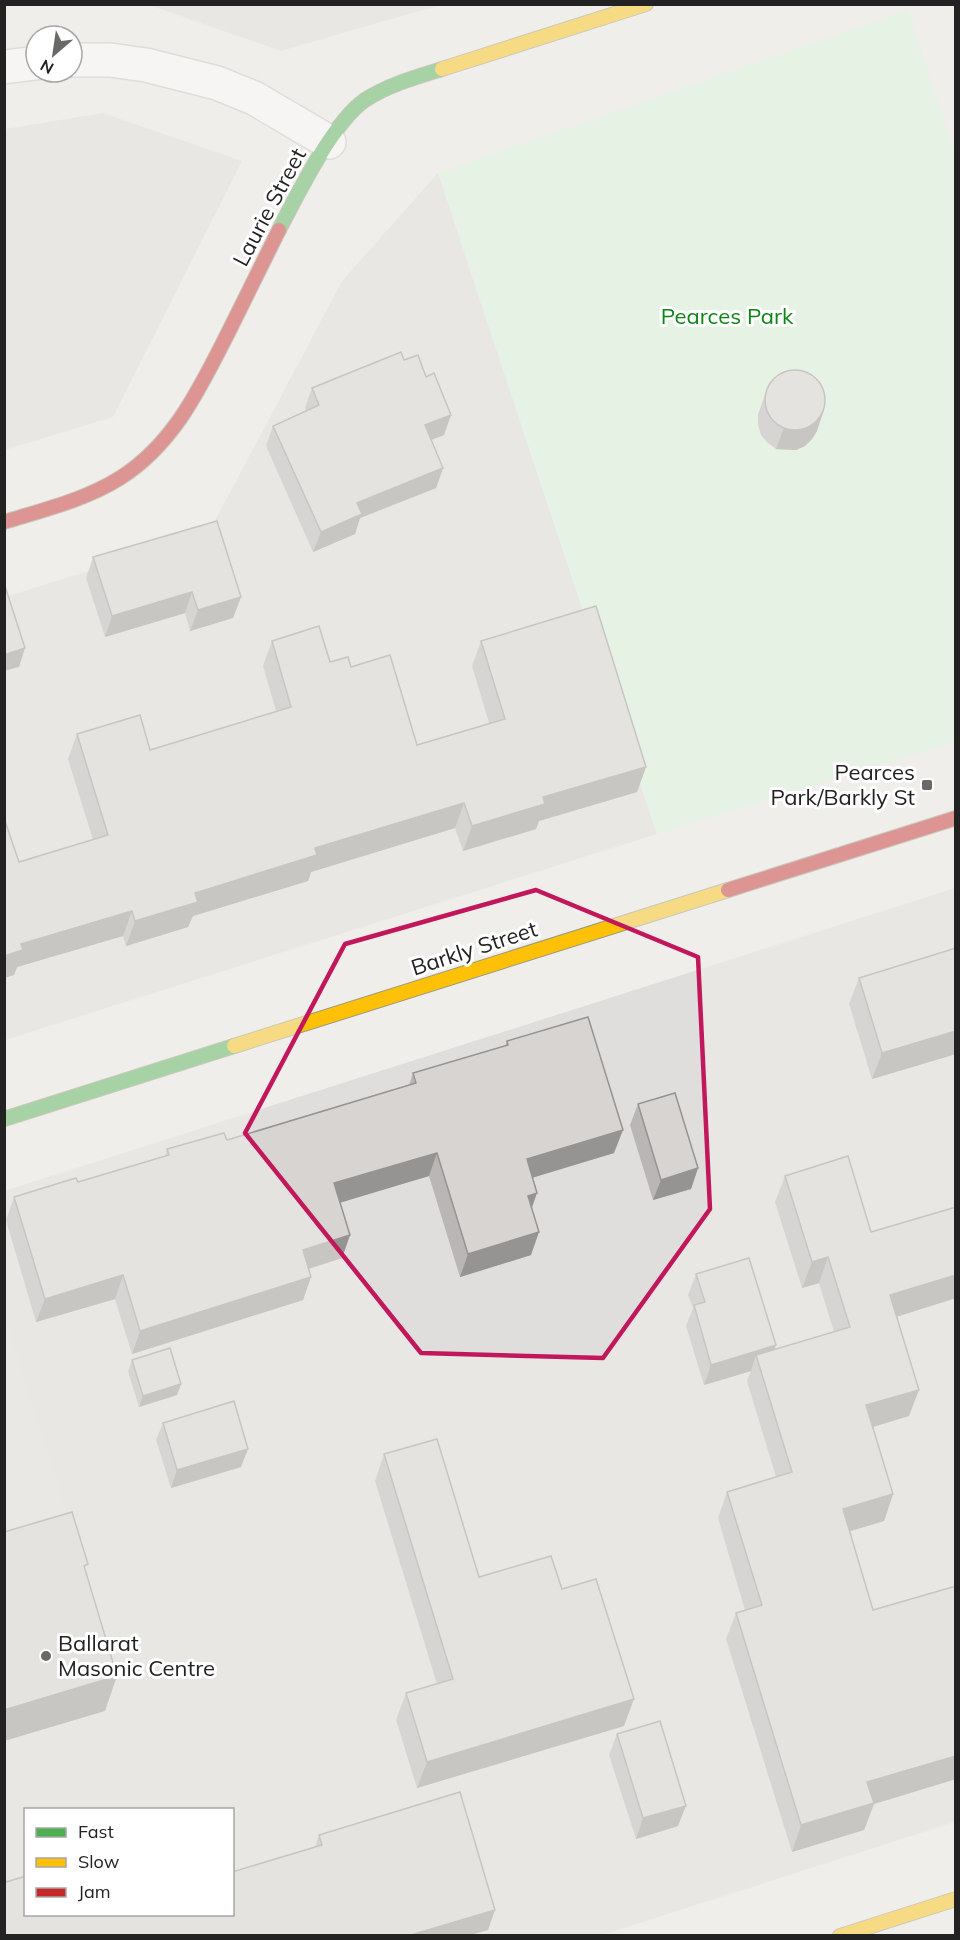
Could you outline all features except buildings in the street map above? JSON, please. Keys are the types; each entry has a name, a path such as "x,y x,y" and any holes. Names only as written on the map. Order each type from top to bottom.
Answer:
{"street":[{"name":"Laurie Street","path":"4,522 53,507 115,482 140,465 172,432 199,390 293,203 336,130 364,101 397,84 646,4"},
{"path":"84,60 110,60 146,65 217,83 254,98 329,142"},
{"path":"4,67 24,64"},
{"name":"Barkly Street","path":"4,1119 956,818"},
{"path":"840,1935 956,1899"}],"highlighted area":[{"path":"536,890 698,957 710,1209 603,1358 421,1353 245,1133 345,944"}],"shaded area":[{"path":"149,5 440,5 281,51"},
{"path":"103,113 242,161 113,417 5,450 5,129"},
{"path":"438,173 657,834 5,1040 5,597 208,534 342,281"},
{"path":"955,888 955,1822 602,1935 5,1935 4,1191"},
{"path":"4,1314 73,1531 4,1552"}],"green space":[{"name":"Pearces Park","path":"908,10 955,153 955,742 657,834 438,173"}],"traffic: fast":[{"path":"279,230 328,142 353,110 383,90 442,69"},
{"path":"4,1119 234,1046"}],"traffic: slow":[{"path":"442,69 646,4"},
{"path":"234,1046 728,890"},
{"path":"840,1936 956,1899"}],"traffic: jam":[{"path":"4,522 64,504 107,486 156,449 171,432 196,394 279,230"},
{"path":"728,890 956,818"}],"place":[{"name":"Pearces Park/Barkly St","path":"927,785"},
{"name":"Ballarat Masonic Centre","path":"46,1656"}]}
